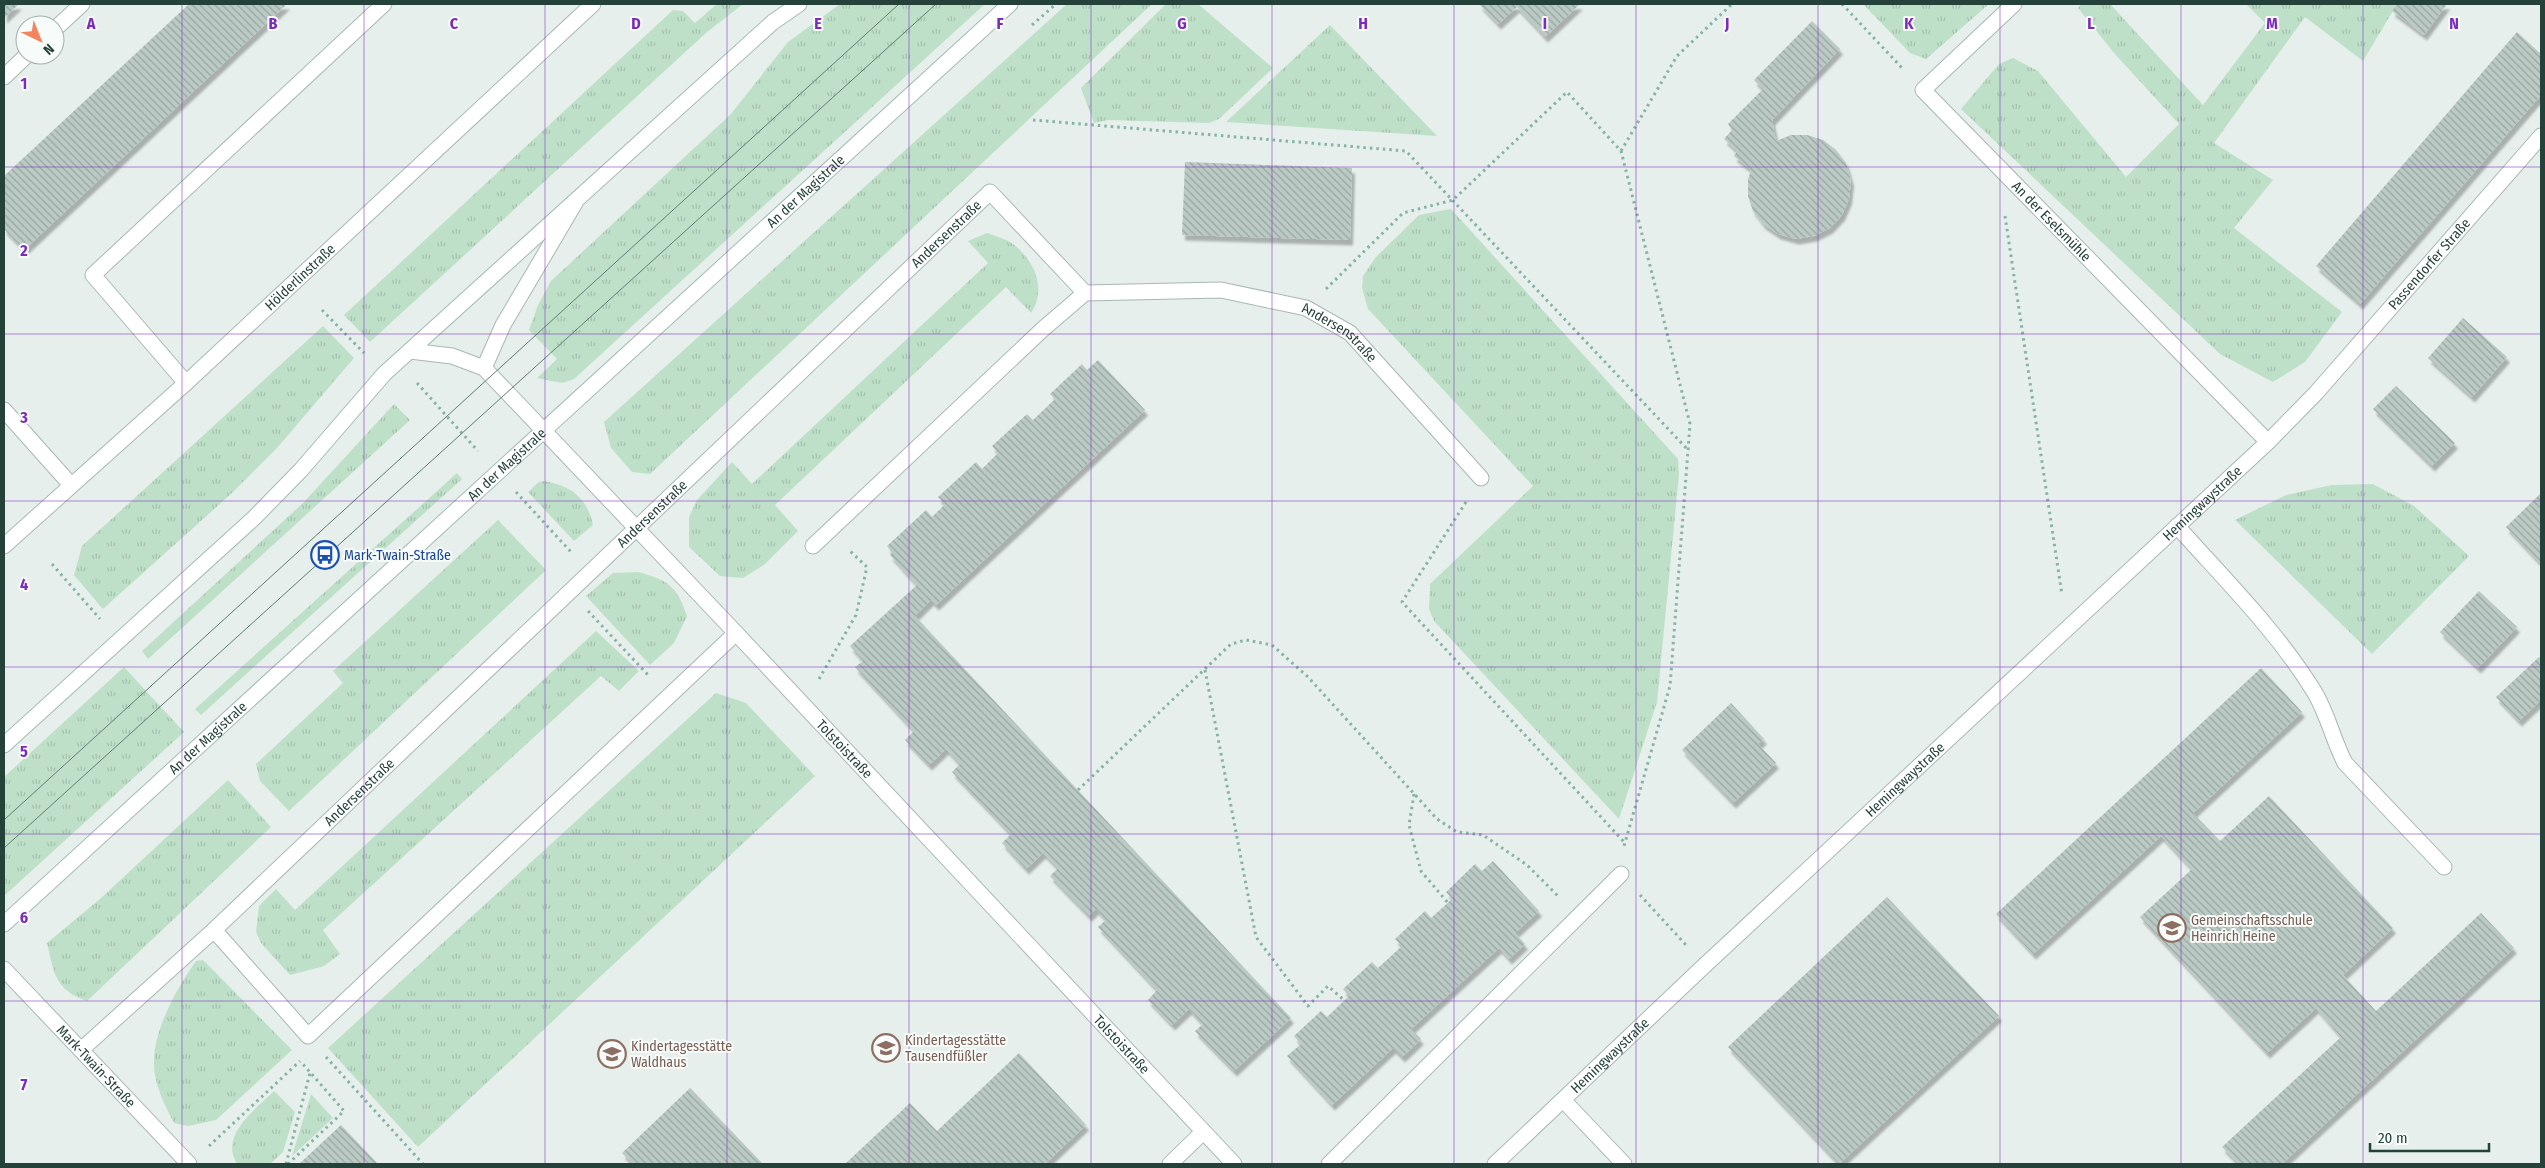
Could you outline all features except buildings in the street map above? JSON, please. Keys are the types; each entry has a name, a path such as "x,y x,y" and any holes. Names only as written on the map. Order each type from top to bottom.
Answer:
{"street":[{"path":"65,20 82,4"},
{"path":"186,383 93,276 384,4"},
{"name":"Hölderlinstraße","path":"4,546 186,383 593,4"},
{"path":"4,745 254,518 301,470 384,374 582,192 773,22 799,4"},
{"name":"An der Magistrale","path":"4,924 1010,4"},
{"path":"1923,90 2014,4"},
{"path":"4,77 17,65"},
{"name":"An der Eselsmühle","path":"1923,90 2268,442"},
{"name":"Passendorfer Straße","path":"2316,393 2541,136"},
{"path":"410,351 452,356 484,368 503,324 582,192"},
{"name":"Andersenstraße","path":"82,1049 214,930 990,192 1085,293 1221,290 1306,308 1350,333 1481,478"},
{"path":"813,546 1043,329 1085,293"},
{"name":"Tolstoistraße","path":"484,368 736,633 1234,1164"},
{"name":"Hemingwaystraße","path":"1495,1164 1564,1101 1704,966 2268,442 2316,393"},
{"path":"4,410 71,485"},
{"path":"2176,526 2293,658 2316,695 2330,725 2336,746 2345,763 2444,867"},
{"path":"214,930 308,1036 736,633"},
{"path":"1329,1164 1621,874"},
{"name":"Mark-Twain-Straße","path":"4,969 82,1049 189,1164"},
{"path":"1564,1101 1624,1164"},
{"path":"1170,1164 1203,1132"}],"path":[{"path":"1621,152 1677,56 1732,4"},
{"path":"1842,4 1923,90"},
{"path":"1306,308 1402,214 1453,200 1567,92 1621,152 1690,424 1670,686 1625,843 1621,874 1704,966"},
{"path":"1032,120 1406,151 1689,451"},
{"path":"2004,211 2062,596"},
{"path":"322,310 367,355"},
{"path":"1481,478 1402,602 1625,843"},
{"path":"819,679 856,615 867,568 847,548"},
{"path":"52,564 102,622"},
{"path":"570,592 669,697"},
{"path":"1078,790 1231,644 1246,640 1272,646 1308,677 1437,819 1457,832 1483,835 1527,865 1579,917"},
{"path":"1205,669 1256,937 1308,1006 1328,986 1344,1001"},
{"path":"1414,794 1409,825 1421,871 1448,903"},
{"path":"322,1053 423,1164"},
{"path":"211,1154 206,1148 300,1061 344,1111 287,1164"},
{"path":"287,1164 310,1073"}],"green space":[{"path":"717,4 743,4 706,33 370,342 344,315 673,10 683,11 695,23"},
{"path":"840,4 985,4 574,379 562,383 537,378 557,359 529,330 538,305 551,281 731,114 788,42"},
{"path":"1067,4 1152,4 650,474 632,472 611,448 604,422"},
{"path":"1166,4 1198,4 1273,68 1219,119 1209,123 1108,120 1094,123 1081,88"},
{"path":"1863,4 1989,4 1926,59 1910,53"},
{"path":"2082,4 2110,4 2203,105 2265,23 2246,4 2397,4 2363,61 2305,17 2214,143 2273,180 2234,228 2342,312 2305,362 2273,382 2220,354 1961,109 1999,64 2013,58 2038,71 2126,177 2179,124 2114,53 2078,8"},
{"path":"1330,25 1437,136 1226,122"},
{"path":"1451,209 1678,459 1679,474 1657,702 1619,819 1434,621 1429,609 1430,584 1533,486 1368,309 1362,288 1363,276 1375,258 1419,215"},
{"path":"987,233 1013,244 1033,267 1038,285 1038,294 1036,304 1031,313 1006,287 775,505 798,531 765,564 743,578 720,576 689,547 689,517 697,500 732,462 752,484 988,263 968,241"},
{"path":"323,326 354,358 277,448 232,493 103,609 74,575 82,546"},
{"path":"394,404 410,420 148,659 142,651 303,503"},
{"path":"457,473 462,479 201,715 195,709"},
{"path":"544,481 570,490 587,507 593,525 574,541 528,492 539,482"},
{"path":"2373,484 2414,506 2469,556 2372,654 2235,520 2286,495 2332,485"},
{"path":"498,520 546,570 289,811 260,781 256,764 343,683 333,671"},
{"path":"638,572 657,578 670,586 679,598 687,616 674,643 650,665 586,596 613,573"},
{"path":"596,631 639,671 619,691 601,676 323,930 340,954 324,966 290,975 261,943 256,932 259,906 276,889 295,910"},
{"path":"124,667 184,732 4,896 4,777"},
{"path":"716,693 746,703 815,776 418,1147 328,1048"},
{"path":"228,780 271,827 87,1001 68,992 54,972 47,943 101,898"},
{"path":"203,960 292,1050 216,1120 188,1126 174,1123 164,1102 154,1072 155,1051 157,1037 174,996 196,961"},
{"path":"274,1091 295,1112 283,1152 270,1164 237,1164 233,1153 236,1133 249,1115"},
{"path":"311,1094 333,1118 292,1156"}],"tram line":[{"path":"4,820 899,4"},
{"path":"4,848 936,4"}],"place":[{"name":"Mark-Twain-Straße","path":"325,555"},
{"name":"Gemeinschaftsschule Heinrich Heine","path":"2172,928"},
{"name":"Kindertagesstätte Tausendfüßler","path":"886,1048"},
{"name":"Kindertagesstätte Waldhaus","path":"612,1054"}]}
